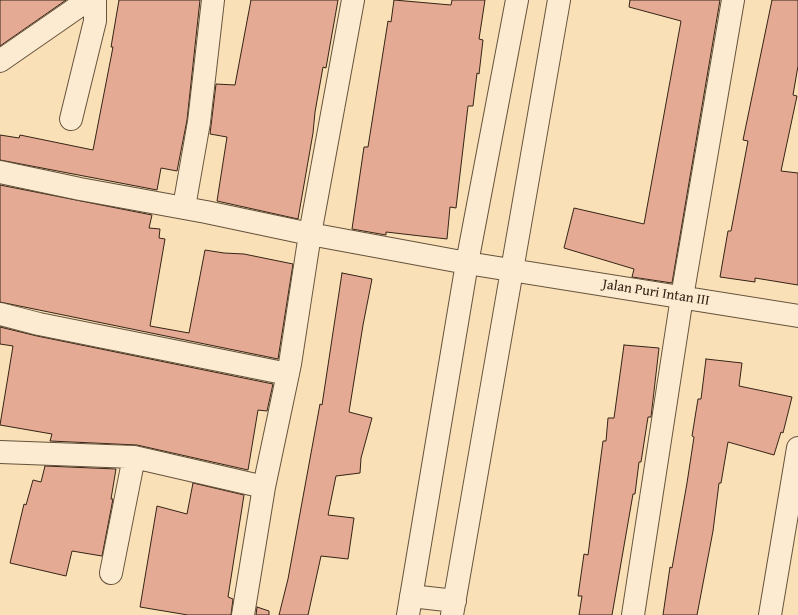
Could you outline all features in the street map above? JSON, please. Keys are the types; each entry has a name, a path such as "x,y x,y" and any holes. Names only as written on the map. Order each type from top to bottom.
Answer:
{"street":[{"path":"0,61 88,0"},
{"path":"71,119 95,21 95,0"},
{"path":"184,207 199,122 213,0"},
{"path":"243,615 264,487 288,374 310,234 353,0"},
{"path":"517,0 467,263 410,605 453,608 559,0"},
{"path":"633,615 682,297 733,0"},
{"name":"Jalan Puri Intan III","path":"0,172 80,189 184,207 310,234 467,263 798,316"},
{"path":"0,314 39,324 288,374"},
{"path":"770,615 798,448"},
{"path":"0,452 134,457 264,487"},
{"path":"111,573 134,457"}],"building":[{"path":"0,0 66,0 0,46"},
{"path":"119,0 200,0 187,120 177,171 161,168 157,190 0,160 0,135 19,138 20,135 93,150 113,47 111,47"},
{"path":"251,0 338,0 326,68 323,67 298,219 217,201 227,137 210,134 216,84 235,85"},
{"path":"394,0 451,5 452,0 485,0 479,39 483,40 479,74 477,73 473,106 468,106 456,208 450,207 447,239 386,232 386,235 352,229 364,147 368,147 388,21 391,22"},
{"path":"630,0 720,0 672,283 632,277 634,269 564,248 574,208 644,224 681,21 629,7"},
{"path":"772,0 798,0 798,66 793,95 797,96 781,171 798,173 798,285 755,278 755,282 720,277 728,231 731,231 748,141 743,140"},
{"path":"0,185 152,215 149,228 160,229 159,238 165,239 150,326 189,333 205,250 244,254 293,264 278,359 0,302"},
{"path":"342,273 372,279 349,412 372,418 361,458 360,473 336,476 328,515 354,518 348,559 321,556 308,615 279,615 288,579 320,404 322,405"},
{"path":"0,327 37,336 273,384 267,411 258,410 248,470 137,445 50,441 52,434 0,425 13,346 0,344"},
{"path":"624,345 659,348 651,417 648,417 641,462 639,462 635,494 633,494 612,615 579,615 582,596 578,596 584,554 588,555 603,441 606,441 608,418 614,418"},
{"path":"706,359 742,363 739,386 792,397 783,433 781,432 774,455 728,442 721,483 719,483 713,531 697,615 663,615 670,567 672,568 687,483 694,437 692,436 698,399 701,399"},
{"path":"45,466 116,469 111,499 113,499 102,556 72,551 66,576 10,563 24,504 26,505 33,480 41,482"},
{"path":"193,483 244,495 228,597 233,599 231,615 188,615 140,607 157,506 187,514"},
{"path":"257,607 269,611 269,615 256,615"}]}
